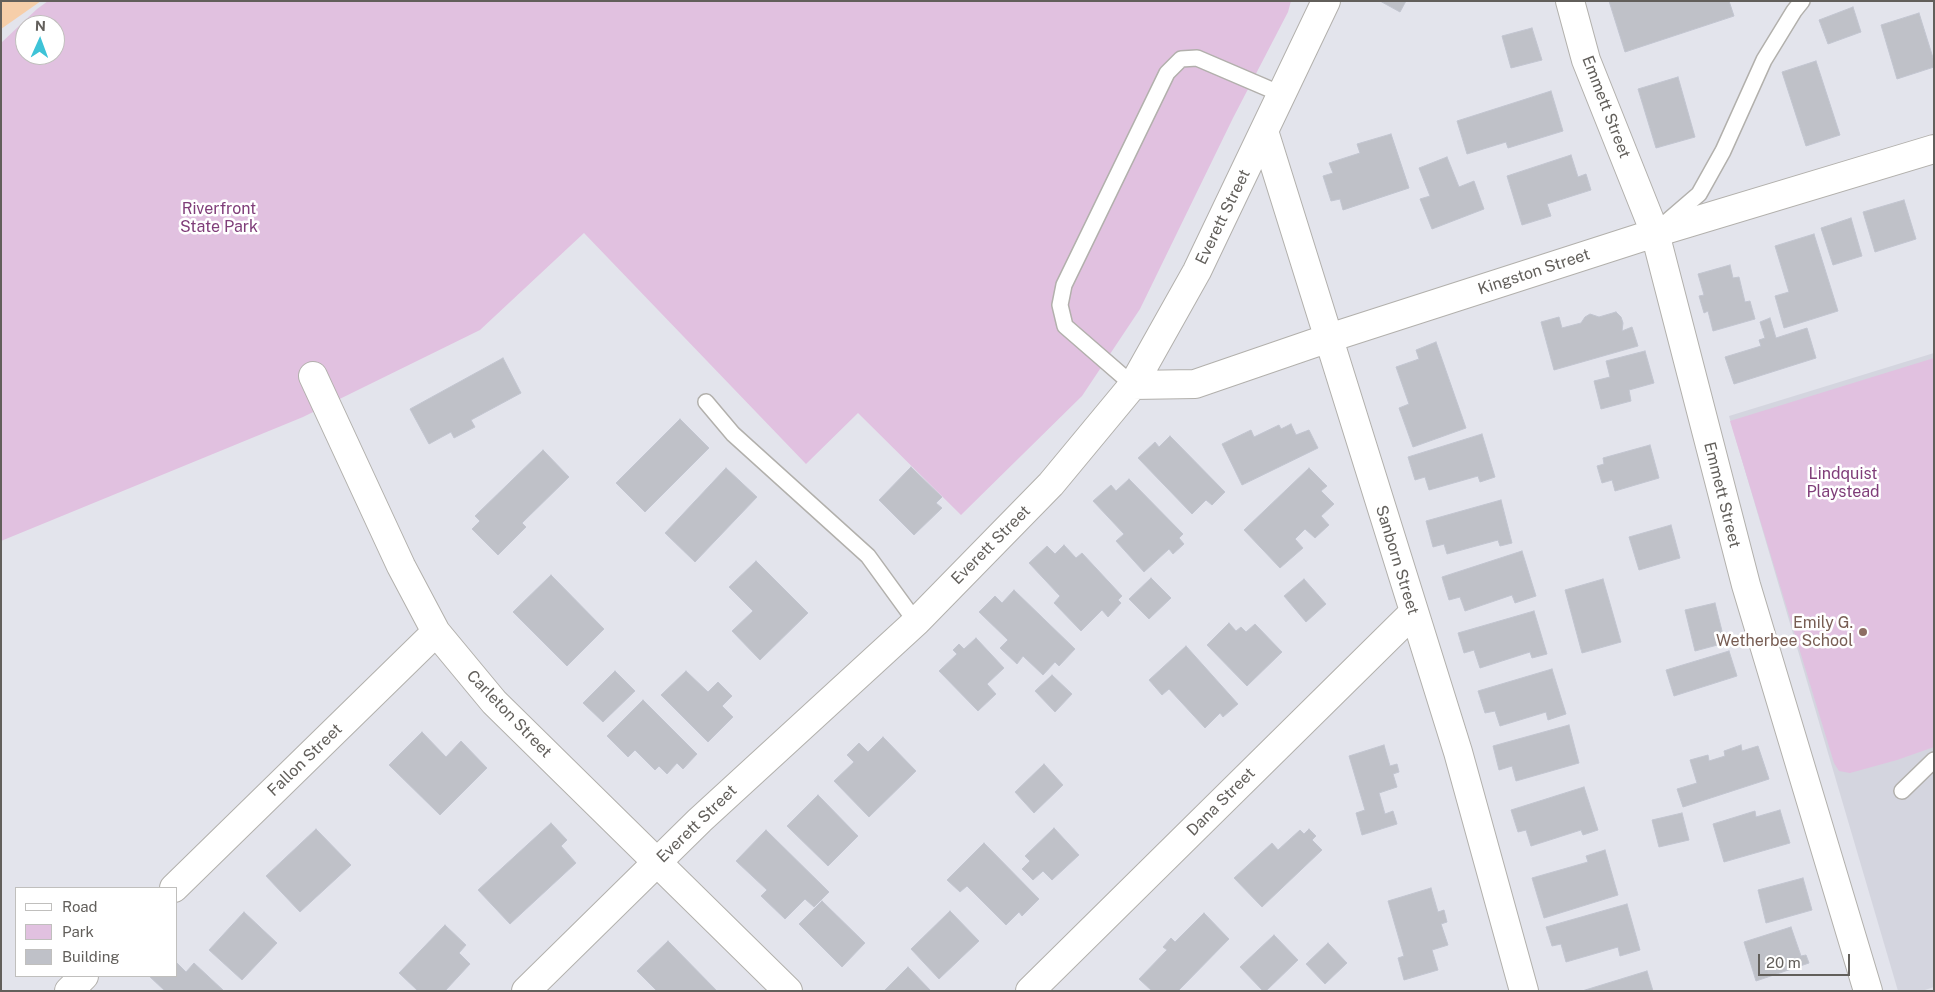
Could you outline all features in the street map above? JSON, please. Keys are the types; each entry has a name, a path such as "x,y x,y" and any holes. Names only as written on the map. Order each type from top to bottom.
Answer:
{"street":[{"name":"Everett Street","path":"526,991 700,820 916,622 1051,484 1134,385 1197,271 1326,1"},
{"name":"Emmett Street","path":"1570,1 1586,60 1655,233 1746,585 1868,991"},
{"name":"Sanborn Street","path":"1264,131 1413,613 1458,752 1520,988"},
{"name":"Kingston Street","path":"1134,385 1195,384 1329,338 1655,233 1934,149"},
{"name":"Carleton Street","path":"313,376 401,566 436,632 494,702 788,991"},
{"name":"Dana Street","path":"1030,991 1413,613"},
{"name":"Fallon Street","path":"175,887 436,632"},
{"path":"69,991 83,977"}],"lane":[{"path":"1655,233 1699,194 1722,151 1764,60 1802,1"},
{"path":"1134,385 1065,326 1060,305 1064,285 1167,73 1181,59 1197,58 1281,94"},
{"path":"706,402 733,434 868,556 916,622"},
{"path":"1902,791 1934,760"}],"shaded area":[{"path":"1,1 41,1 21,15 15,15 15,19 1,29"},
{"name":"Lindquist Playstead","path":"1934,353 1934,987 1922,991 1898,991 1729,416"}],"green space":[{"name":"Riverfront State Park","path":"48,1 1291,1 1288,12 1233,118 1140,309 1082,396 961,515 858,413 806,464 584,233 480,330 303,417 1,541 1,43 15,30 15,65 65,65 65,15 31,15"},
{"name":"Lindquist Playstead","path":"1934,358 1934,747 1850,773 1839,771 1834,763 1730,421"}],"building":[{"path":"1380,1 1406,1 1400,12"},
{"path":"1609,1 1729,1 1734,16 1625,52"},
{"path":"1853,7 1861,32 1828,44 1819,20"},
{"path":"1919,13 1934,61 1934,67 1897,79 1881,25"},
{"path":"1532,28 1542,60 1511,68 1502,36"},
{"path":"1816,61 1840,135 1806,146 1782,72"},
{"path":"1678,77 1695,137 1656,148 1638,89"},
{"path":"1551,91 1563,131 1508,148 1506,142 1467,154 1457,121"},
{"path":"1391,134 1409,188 1343,210 1340,199 1331,201 1323,176 1333,173 1329,163 1360,153 1357,144"},
{"path":"1571,155 1578,177 1586,174 1591,190 1547,204 1551,216 1522,225 1507,176"},
{"path":"1447,157 1459,187 1474,181 1484,209 1432,229 1420,199 1430,196 1419,168"},
{"path":"1904,200 1916,239 1875,252 1863,212"},
{"path":"1851,218 1862,256 1833,265 1821,228"},
{"path":"1814,234 1838,311 1784,328 1775,296 1789,292 1775,246"},
{"path":"1730,265 1733,278 1739,277 1745,302 1750,301 1755,319 1713,331 1708,311 1704,313 1699,296 1704,295 1698,274"},
{"path":"1616,312 1621,317 1623,323 1622,331 1632,327 1638,346 1554,370 1541,322 1559,317 1562,328 1581,323 1590,314 1599,317"},
{"path":"1770,318 1776,338 1807,328 1816,358 1734,384 1725,357 1761,346 1759,340 1765,338 1760,322"},
{"path":"1436,342 1466,428 1413,447 1399,408 1409,404 1396,367 1419,359 1416,350"},
{"path":"1645,351 1654,383 1629,390 1631,401 1601,409 1594,381 1610,377 1606,361"},
{"path":"503,358 521,393 471,420 475,427 454,438 451,432 429,444 410,409"},
{"path":"680,419 709,448 645,512 616,483"},
{"path":"1291,424 1296,435 1309,430 1318,448 1242,485 1222,444 1251,430 1254,437 1279,425 1281,429"},
{"path":"1482,434 1495,477 1480,482 1478,476 1429,490 1425,477 1415,480 1408,457"},
{"path":"1170,436 1225,492 1212,505 1206,500 1192,514 1138,458 1155,442 1159,447"},
{"path":"1650,445 1659,478 1615,491 1612,480 1602,483 1597,466 1604,464 1603,458"},
{"path":"543,450 569,477 522,523 526,527 498,555 472,529 480,521 475,516"},
{"path":"911,467 942,497 936,503 942,508 914,535 879,500"},
{"path":"726,468 757,497 695,562 665,533"},
{"path":"1309,468 1327,486 1321,491 1334,504 1321,516 1329,525 1315,538 1305,529 1295,539 1303,548 1280,568 1244,530"},
{"path":"1129,479 1183,534 1179,538 1184,544 1173,554 1169,549 1144,572 1116,541 1124,534 1093,501 1111,485 1116,491"},
{"path":"1501,500 1512,543 1500,546 1498,540 1447,554 1444,544 1433,547 1426,521"},
{"path":"1671,525 1680,558 1639,570 1629,537"},
{"path":"1064,545 1076,558 1082,553 1122,596 1118,600 1121,603 1108,617 1102,610 1081,631 1054,603 1060,596 1029,563 1047,546 1055,554"},
{"path":"1522,551 1536,596 1515,603 1512,595 1465,611 1460,597 1449,600 1442,577"},
{"path":"756,561 808,613 760,660 732,631 753,611 729,587"},
{"path":"551,575 604,629 567,666 513,612"},
{"path":"1151,578 1171,598 1149,619 1129,599"},
{"path":"1304,579 1326,604 1306,622 1284,596"},
{"path":"1603,579 1621,642 1582,653 1565,590"},
{"path":"1014,590 1075,649 1059,666 1055,662 1043,675 1023,656 1017,664 1000,648 1008,640 979,612 995,596 1002,603"},
{"path":"1715,603 1725,643 1695,651 1685,610"},
{"path":"1534,611 1547,654 1532,658 1530,652 1480,668 1474,650 1464,653 1458,633"},
{"path":"1229,623 1236,631 1241,627 1246,632 1255,624 1282,652 1247,686 1207,645"},
{"path":"976,638 1004,668 987,684 996,694 978,711 939,671 957,654 953,650 959,644 964,649"},
{"path":"1186,646 1238,704 1223,717 1220,713 1205,728 1169,689 1162,695 1149,680"},
{"path":"1729,651 1737,676 1674,696 1666,670"},
{"path":"1552,669 1566,714 1548,720 1546,712 1500,726 1495,711 1485,713 1478,691"},
{"path":"615,671 635,691 603,722 583,703"},
{"path":"686,671 708,692 718,682 732,696 722,706 733,717 708,742 661,695"},
{"path":"1052,675 1072,694 1055,712 1035,691"},
{"path":"643,700 697,754 683,769 677,763 667,774 659,766 655,770 635,750 628,757 607,736"},
{"path":"1569,725 1579,763 1516,781 1512,766 1499,770 1493,746"},
{"path":"422,732 446,757 461,741 487,768 440,815 389,765"},
{"path":"883,737 916,771 869,817 834,781 854,762 847,755 859,743 868,752"},
{"path":"1384,745 1390,766 1397,764 1399,772 1393,774 1397,787 1379,793 1385,814 1393,811 1397,824 1362,835 1356,813 1365,810 1349,756"},
{"path":"1741,745 1742,751 1758,746 1769,779 1683,807 1677,789 1697,783 1690,760 1708,755 1709,761 1725,756 1724,751"},
{"path":"1044,764 1063,785 1034,813 1015,792"},
{"path":"1584,787 1598,830 1583,835 1581,830 1531,846 1526,830 1518,832 1511,810"},
{"path":"818,795 858,836 828,866 787,826"},
{"path":"1780,810 1790,843 1724,862 1713,824 1755,811 1756,817"},
{"path":"1682,813 1689,840 1659,847 1652,820"},
{"path":"551,823 567,840 561,846 576,863 510,924 478,890"},
{"path":"1054,828 1079,855 1052,880 1043,871 1033,880 1022,869 1030,861 1025,856"},
{"path":"316,829 351,865 300,912 266,876"},
{"path":"1309,829 1316,836 1312,840 1322,850 1262,907 1234,878 1272,843 1278,850 1300,830 1304,834"},
{"path":"766,830 829,892 814,907 805,899 785,919 761,896 767,890 736,861"},
{"path":"984,843 1039,899 1022,916 1019,912 1006,925 967,886 960,892 947,880"},
{"path":"1605,850 1618,895 1544,918 1532,878 1588,862 1586,856"},
{"path":"1803,878 1812,910 1766,923 1758,890"},
{"path":"1431,888 1438,912 1444,910 1447,922 1441,924 1448,945 1432,950 1438,970 1404,980 1398,958 1404,956 1388,901"},
{"path":"822,901 865,943 842,967 799,924"},
{"path":"1627,904 1640,950 1620,956 1618,947 1566,962 1561,944 1552,946 1546,927"},
{"path":"950,911 979,941 939,979 911,949"},
{"path":"244,912 277,943 242,980 209,950"},
{"path":"1204,913 1229,939 1178,991 1152,991 1139,979 1167,950 1163,947 1171,938 1175,942"},
{"path":"445,925 466,945 459,953 470,964 445,991 418,991 399,973"},
{"path":"1791,927 1801,956 1806,955 1809,963 1756,981 1744,942"},
{"path":"1274,935 1298,960 1266,991 1263,991 1240,967"},
{"path":"668,941 717,991 657,991 637,971"},
{"path":"1328,943 1347,963 1325,984 1306,964"},
{"path":"194,963 224,991 165,991 150,977 178,977 178,964 186,972"},
{"path":"908,967 931,991 884,991"},
{"path":"1647,971 1653,991 1582,991"}],"place":[{"name":"Emily G. Wetherbee School","path":"1863,632"}]}
